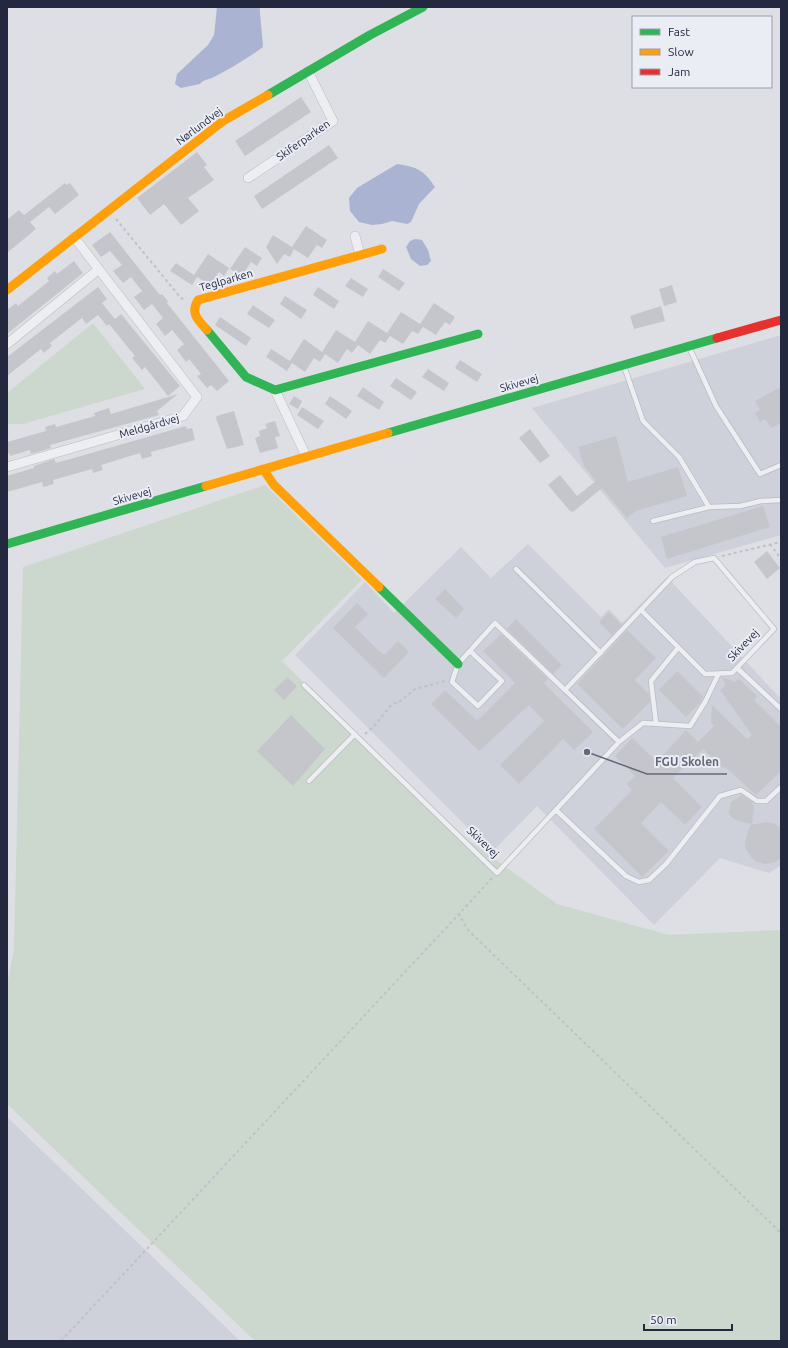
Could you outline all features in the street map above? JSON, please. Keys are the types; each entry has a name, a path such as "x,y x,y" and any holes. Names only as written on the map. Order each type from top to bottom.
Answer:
{"street":[{"name":"Nørlundvej","path":"7,290 223,122 308,71 423,7"},
{"name":"Skiferparken","path":"248,178 333,121 308,71"},
{"path":"355,236 360,255"},
{"name":"Meldgårdvej","path":"7,467 184,416 196,397 74,237"},
{"name":"Teglparken","path":"275,390 246,377 195,316 194,307 198,300 382,248"},
{"path":"7,344 99,269"},
{"name":"Skivevej","path":"7,544 306,456 781,320"},
{"path":"306,456 275,390 478,334"},
{"path":"263,469 274,485 458,664"}],"lane":[{"path":"689,347 716,406 760,474 781,465"},
{"path":"624,366 643,421 679,457 709,507"},
{"path":"653,521 709,507 740,506 761,500 781,500"},
{"path":"565,690 672,577 695,562 714,558"},
{"name":"Skivevej","path":"304,685 497,873 619,742 643,723 690,726 705,702 718,675 732,673 774,629 714,558"},
{"path":"516,569 601,653"},
{"path":"641,610 705,674 718,675"},
{"path":"470,651 502,681 478,706 452,682 458,664 495,623 619,742"},
{"path":"656,723 652,681 678,648"},
{"path":"737,668 781,709"},
{"path":"309,781 355,734"},
{"path":"556,810 626,876 639,882 648,880 666,864 720,796 741,790 757,801 766,801 781,787"}],"path":[{"path":"109,210 180,297 194,307"},
{"path":"714,558 781,542"},
{"path":"770,544 781,559"},
{"path":"359,738 376,724 391,705 399,702 416,689 454,678"},
{"path":"61,1341 497,873"},
{"path":"459,914 468,930 781,1234"}],"shaded area":[{"path":"93,323 145,389 23,424 7,424 7,393"},
{"path":"781,335 781,535 665,568 532,408"},
{"path":"265,485 362,580 282,661 445,823 557,904 669,935 781,930 781,1341 255,1341 7,1104 7,985 14,949 23,567"},
{"path":"528,544 601,617 609,609 622,623 667,577 781,699 781,865 769,873 720,858 654,925 537,806 492,852 295,655 365,582 394,613 461,547 491,578"},
{"path":"7,1117 240,1341 7,1341"}],"water":[{"path":"217,7 260,7 263,47 239,63 214,77 203,81 200,84 181,88 175,84 177,74 208,45 214,35"},
{"path":"397,164 410,166 419,170 435,187 419,204 411,222 407,224 392,221 372,225 359,222 350,211 349,198 357,188"},
{"path":"415,239 422,240 428,250 431,261 427,265 420,266 411,259 406,247 410,241"}],"building":[{"path":"301,97 311,112 245,156 235,141"},
{"path":"329,145 338,158 262,209 254,196"},
{"path":"197,152 207,165 204,167 214,180 188,198 199,211 181,225 164,204 150,215 137,198"},
{"path":"65,183 67,185 70,183 79,195 55,214 49,207 30,222 36,229 7,253 7,220 19,210 24,215"},
{"path":"306,226 327,240 322,248 317,245 308,258 294,249 290,257 284,254 277,264 266,247 273,235 292,247"},
{"path":"110,232 160,295 162,294 168,301 167,303 229,381 217,391 211,385 207,388 197,376 201,374 189,359 186,362 177,350 184,344 172,330 165,336 156,324 163,318 152,304 144,310 134,297 142,291 131,277 123,283 113,271 122,265 110,251 101,257 92,245"},
{"path":"245,247 262,258 257,266 251,262 242,276 230,269"},
{"path":"208,254 229,268 224,276 219,272 210,285 197,277 192,285 170,271 176,263 194,275"},
{"path":"74,261 83,273 7,334 7,310 16,303 18,306 49,281 47,278 55,271 57,274"},
{"path":"383,269 405,283 399,291 378,277"},
{"path":"351,278 368,289 363,297 345,286"},
{"path":"672,285 677,302 664,306 659,289"},
{"path":"98,287 107,299 102,303 115,319 121,314 180,386 168,396 145,367 142,370 132,358 135,356 109,324 107,326 98,315 86,324 82,318 50,343 52,346 44,353 41,349 7,376 7,357"},
{"path":"318,287 339,301 334,309 313,295"},
{"path":"285,296 307,310 301,319 280,304"},
{"path":"434,303 455,317 450,325 445,322 436,335 423,327 418,334 412,331 403,344 390,336 385,343 380,340 370,354 358,345 352,353 347,349 338,363 325,354 320,362 314,358 305,372 292,363 287,371 266,357 271,349 290,361 304,339 322,352 336,330 355,342 368,321 387,333 401,312 420,324"},
{"path":"253,305 275,320 269,328 247,314"},
{"path":"661,306 665,321 634,329 630,316"},
{"path":"220,317 251,338 246,346 215,325"},
{"path":"460,360 482,374 477,382 455,368"},
{"path":"428,369 449,383 444,391 422,377"},
{"path":"396,378 417,392 411,400 390,386"},
{"path":"363,387 384,402 379,410 357,396"},
{"path":"781,387 781,423 771,428 765,419 760,422 755,413 760,410 755,401"},
{"path":"178,394 157,411 159,415 50,445 51,448 31,454 30,450 10,456 9,453 7,453 7,442 46,431 45,427 55,424 56,427 95,416 94,413 109,408 111,414"},
{"path":"294,396 302,401 298,409 289,404"},
{"path":"330,396 352,411 346,419 325,404"},
{"path":"302,407 324,421 318,429 297,415"},
{"path":"234,411 244,445 227,449 216,418 217,416"},
{"path":"275,421 280,436 275,437 278,448 260,453 255,438 260,436 259,431 267,428 265,424"},
{"path":"186,426 187,429 192,428 195,440 151,452 152,456 142,459 140,453 101,465 103,470 93,473 92,469 53,480 54,484 43,487 42,482 7,492 7,476 34,468 34,466 54,459 56,463"},
{"path":"530,429 550,456 540,463 519,438"},
{"path":"616,436 628,482 678,467 687,496 636,511 627,518 602,488 573,512 570,511 548,485 560,475 577,496 596,481 584,466 578,447"},
{"path":"763,506 770,527 667,559 661,537"},
{"path":"767,551 780,568 767,579 754,562"},
{"path":"445,589 464,609 456,618 435,599"},
{"path":"357,603 368,614 355,627 376,648 384,655 398,641 409,652 384,678 333,628"},
{"path":"609,612 622,625 612,635 599,622"},
{"path":"516,619 562,665 553,674 507,629"},
{"path":"627,630 656,658 635,680 649,694 650,702 623,729 577,684"},
{"path":"501,634 548,679 544,683 593,732 574,750 563,739 519,784 500,765 544,721 529,705 479,751 431,704 445,690 477,721 515,683 483,651"},
{"path":"677,671 703,697 700,703 686,717 659,690"},
{"path":"287,677 297,686 284,700 274,690"},
{"path":"722,677 735,682 739,679 757,696 754,700 781,727 781,771 756,795 725,767 723,768 703,749 673,778 702,807 685,825 661,802 641,823 669,851 642,877 594,829 632,790 627,784 635,776 615,756 632,738 657,762 686,730 698,742 714,726 711,722 712,705 747,739 752,735 720,690 726,685"},
{"path":"291,715 325,749 293,786 257,751"},
{"path":"742,795 752,802 754,808 752,824 738,821 731,817 729,812 731,802"},
{"path":"766,822 773,823 781,828 781,858 775,862 765,864 757,862 751,857 746,850 745,842 750,825"}],"traffic: fast":[{"path":"268,95 370,35 423,7"},
{"path":"207,330 246,377 275,390 478,334"},
{"path":"388,433 717,338"},
{"path":"7,544 206,486"},
{"path":"379,587 458,664"}],"traffic: slow":[{"path":"7,290 223,121 268,95"},
{"path":"207,330 198,320 195,313 198,300 382,249"},
{"path":"206,486 388,433"},
{"path":"263,469 274,485 379,587"}],"traffic: jam":[{"path":"717,338 781,320"}],"place":[{"name":"FGU Skolen","path":"587,752"}]}
